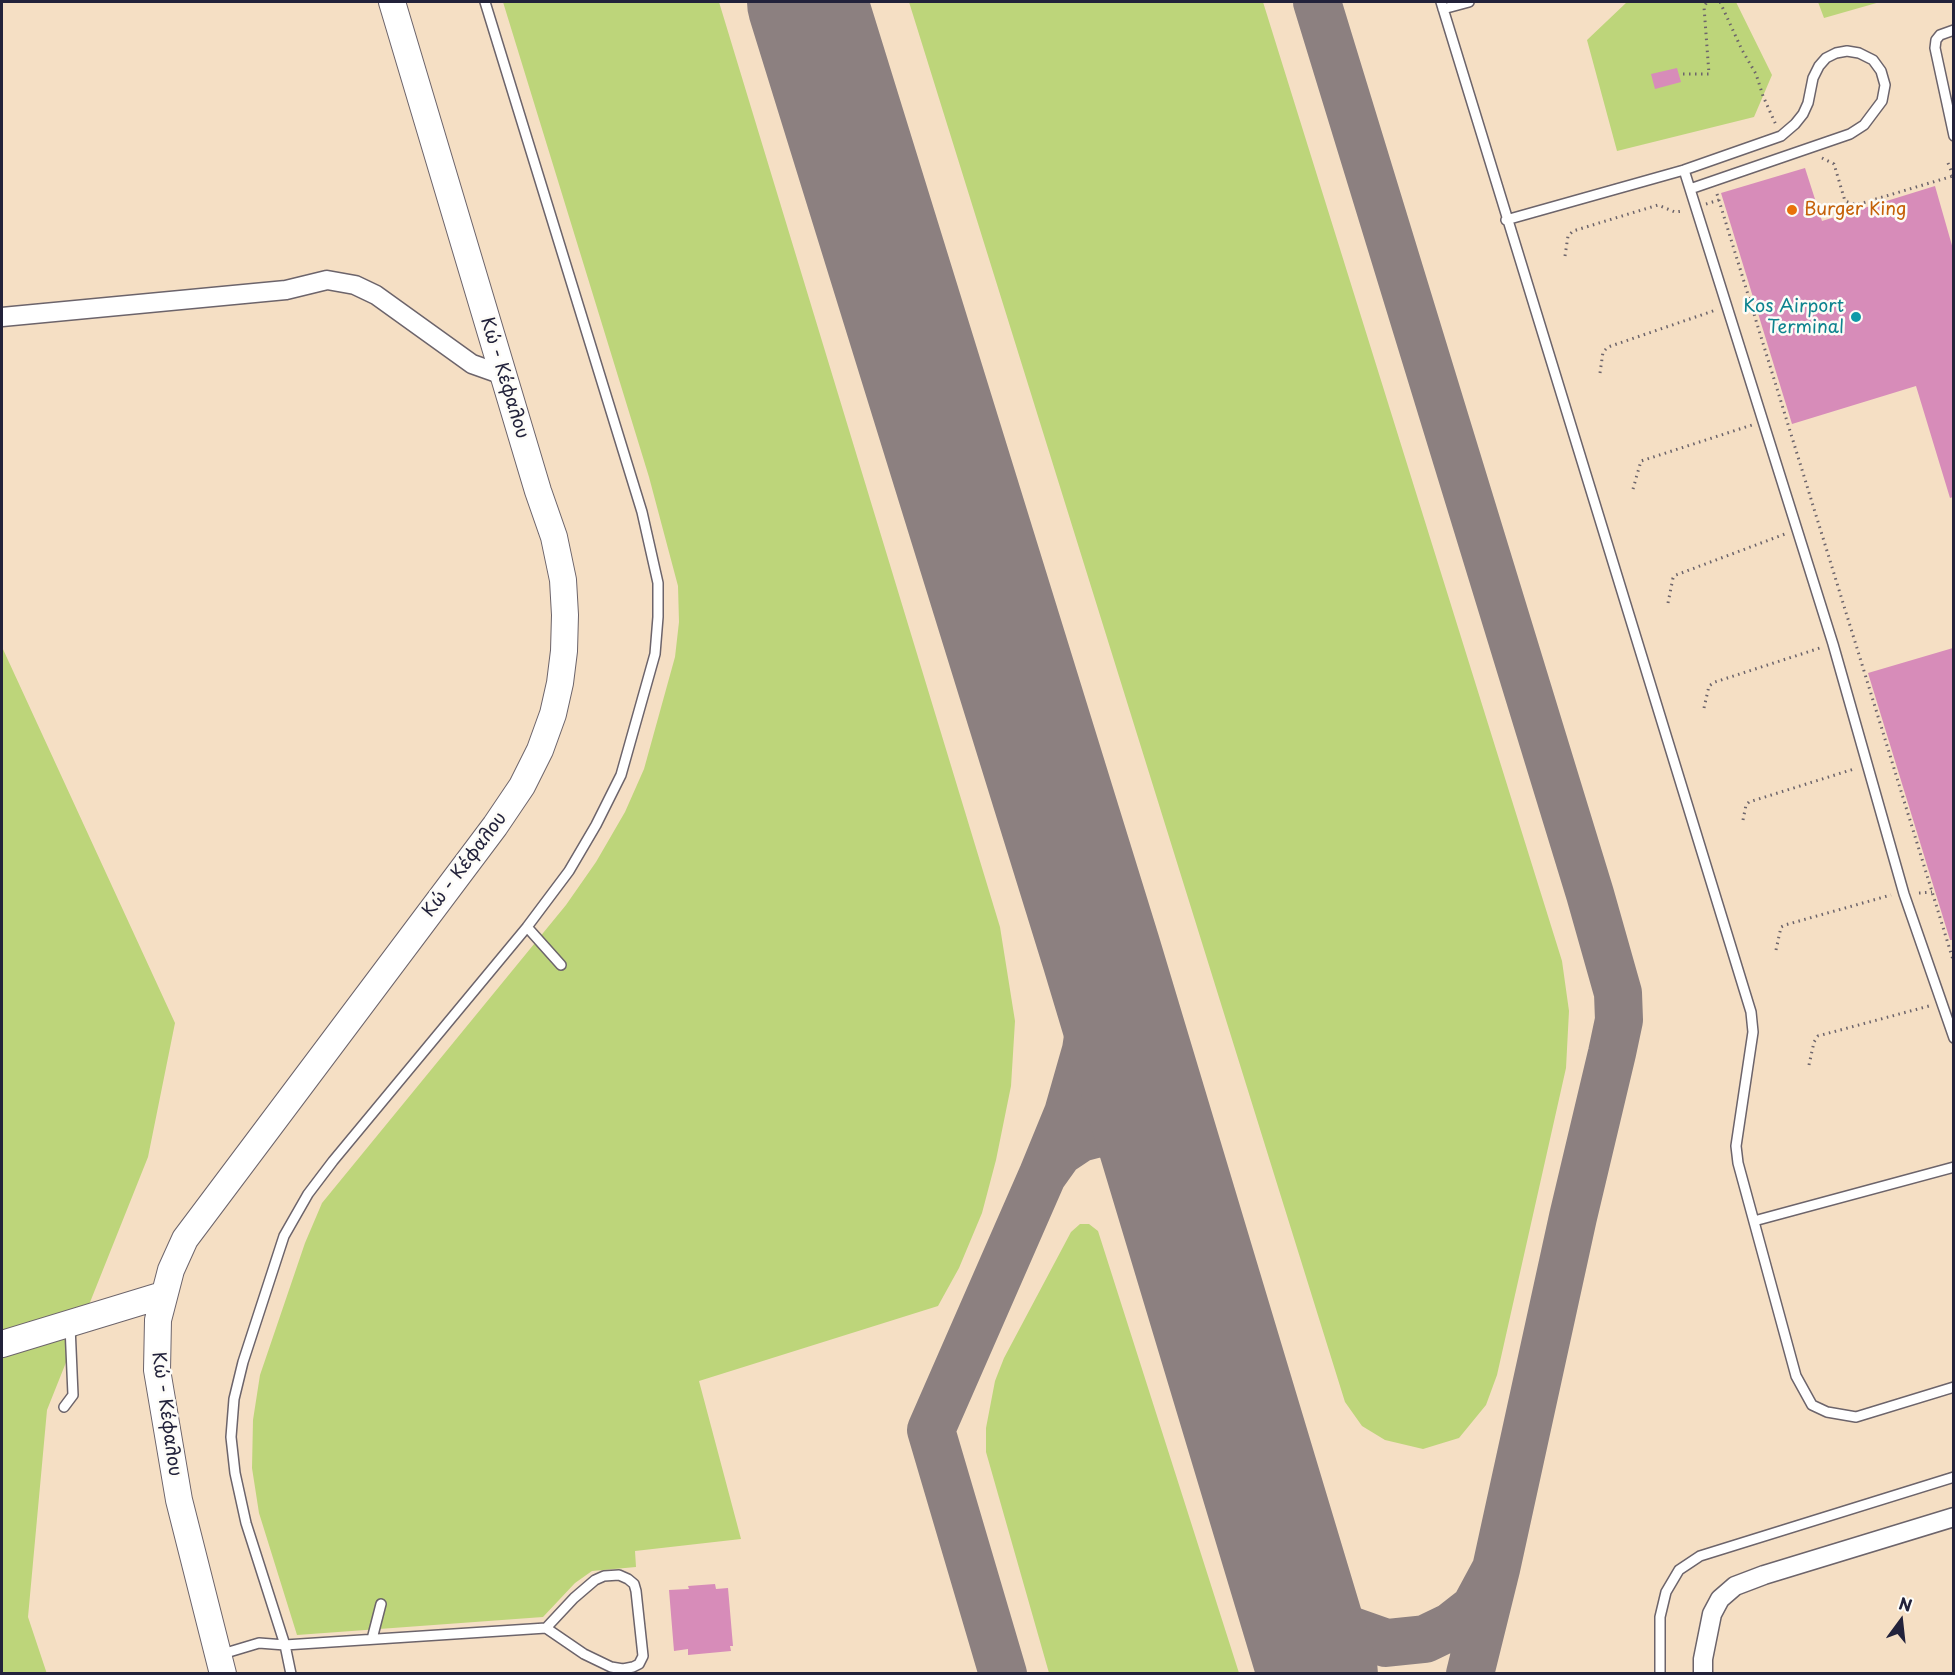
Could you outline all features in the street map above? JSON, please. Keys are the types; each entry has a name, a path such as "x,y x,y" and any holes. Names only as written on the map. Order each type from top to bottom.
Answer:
{"main road":[{"name":"Κώ - Κέφαλου","path":"221,1665 179,1500 157,1370 156,1340 163,1295 171,1270 185,1239 495,826 522,786 540,750 553,714 564,651 565,615 562,580 554,537 537,491 392,2"},
{"path":"2,1344 163,1295"}],"street":[{"path":"2,316 286,290 327,280 355,285 376,295 472,364 503,375"},
{"path":"1703,1674 1703,1659 1712,1614 1720,1599 1735,1586 1953,1517"}],"lane":[{"path":"291,1674 285,1645 246,1523 235,1473 231,1437 234,1399 243,1362 284,1236 308,1194 333,1161 527,927 569,871 596,825 621,775 655,654 658,583 642,512 485,2"},
{"path":"1469,2 1442,5 1506,220 1751,1012 1753,1032 1736,1146 1738,1163 1796,1376 1812,1405 1827,1412 1856,1417 1953,1387"},
{"path":"1953,30 1940,35 1936,40 1935,48 1953,136"},
{"path":"1506,220 1684,170 1781,136 1803,114 1808,103 1813,78 1826,58 1836,53 1847,51 1859,53 1873,60 1881,71 1885,85 1882,101 1864,125 1850,134 1690,189"},
{"path":"1684,170 1833,644 1904,894 1953,1038"},
{"path":"527,927 561,965"},
{"path":"1942,1005 1953,1004"},
{"path":"1754,1221 1953,1167"},
{"path":"64,1407 73,1395 70,1323"},
{"path":"1660,1674 1660,1617 1666,1592 1679,1570 1693,1560 1953,1477"},
{"path":"221,1665 259,1643 285,1645 546,1628 584,1654 611,1667 623,1669 633,1667 639,1664 643,1656 634,1584 619,1575 604,1576 595,1580 574,1598 546,1628"},
{"path":"372,1639 381,1604"}],"path":[{"path":"1683,74 1709,74 1704,7 1707,2"},
{"path":"1720,2 1756,74 1781,136"},
{"path":"1812,161 1822,158 1834,164 1845,201 1856,206 1953,177 1948,163"},
{"path":"1713,181 1953,963"},
{"path":"1565,256 1568,236 1573,231 1658,205 1675,212 1719,200"},
{"path":"1600,373 1603,352 1608,347 1727,306"},
{"path":"1634,489 1641,461 1764,421"},
{"path":"1668,603 1673,578 1676,575 1797,530"},
{"path":"1704,708 1709,686 1715,682 1833,644"},
{"path":"1743,820 1746,805 1749,802 1890,757"},
{"path":"1776,950 1781,927 1785,925 1892,895 1932,892"},
{"path":"1809,1065 1814,1042 1818,1036 1942,1005"}],"green space":[{"path":"503,2 719,2 1000,927 1015,1021 1011,1086 996,1160 982,1213 959,1268 938,1306 699,1381 741,1539 635,1551 636,1567 592,1571 575,1583 543,1617 297,1635 259,1513 252,1468 253,1420 260,1375 305,1243 322,1203 566,905 596,862 625,812 644,769 675,657 679,622 678,586 649,477"},
{"path":"909,2 1263,2 1562,961 1569,1011 1566,1068 1497,1375 1486,1405 1459,1438 1423,1449 1385,1440 1362,1426 1345,1402"},
{"path":"1627,2 1736,2 1772,75 1754,117 1617,151 1587,40"},
{"path":"1818,2 1880,2 1824,18"},
{"path":"2,647 175,1023 148,1157 47,1410 28,1617 47,1674 2,1673"},
{"path":"1080,1224 1089,1224 1098,1231 1239,1673 1049,1673 986,1452 986,1428 995,1381 1004,1358 1071,1232"}],"building":[{"path":"1677,68 1681,82 1655,89 1651,74"},
{"name":"Kos Airport Terminal","path":"1805,168 1822,221 1935,186 1953,249 1953,497 1950,498 1916,386 1792,424 1721,193"},
{"path":"1953,648 1953,940 1950,940 1868,673"},
{"path":"715,1584 716,1589 728,1588 733,1646 730,1646 731,1651 688,1655 688,1649 674,1651 669,1590"}],"taxiway":[{"path":"1317,2 1590,894 1618,993 1619,1020 1573,1217 1496,1569"},
{"path":"1003,1674 931,1430 1068,1113 1086,1050 1101,952"},
{"path":"1044,1173 1059,1152 1080,1138 1099,1133 1128,1138 1152,1151 1169,1180"},
{"path":"1283,1558 1305,1596 1335,1625 1386,1643 1425,1639 1452,1626 1475,1608 1496,1569 1470,1674"}],"runway":[{"path":"807,2 1101,952 1318,1674"}],"place":[{"name":"Burger King","path":"1792,210"},
{"name":"Kos Airport Terminal","path":"1856,317"}]}
